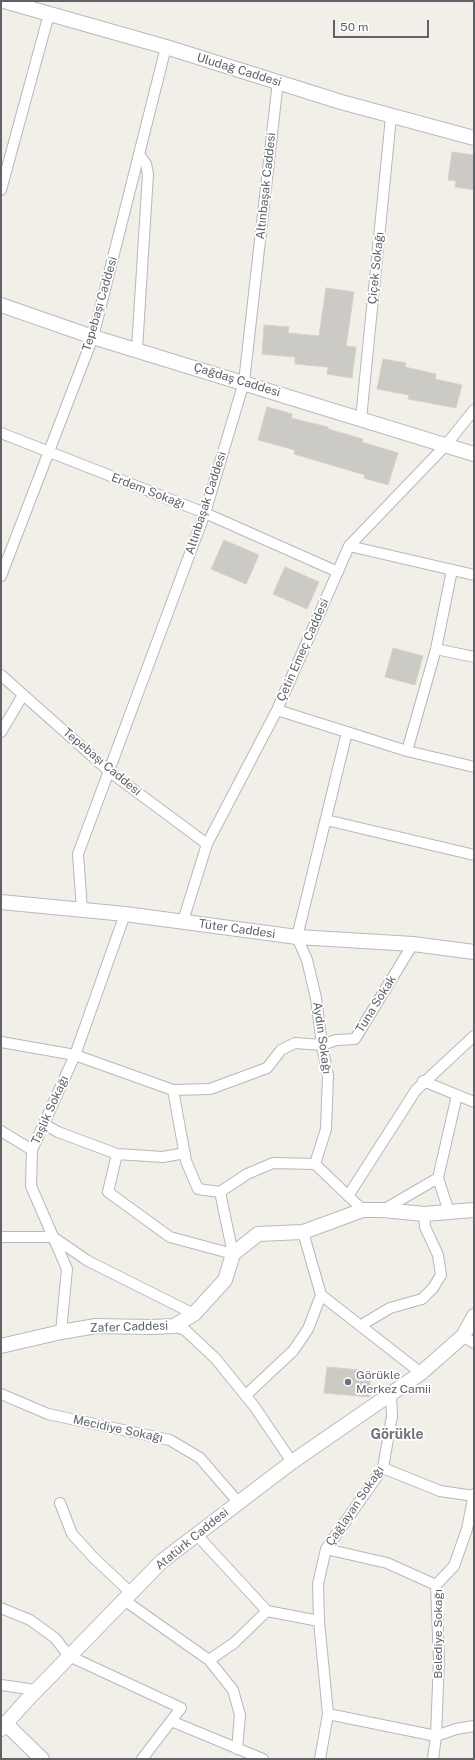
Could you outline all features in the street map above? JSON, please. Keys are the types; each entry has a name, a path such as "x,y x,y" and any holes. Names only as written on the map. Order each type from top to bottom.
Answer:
{"street":[{"name":"Uludağ Caddesi","path":"4,1 166,47 391,117 474,138"},
{"path":"1,190 49,14"},
{"name":"Tepebaşı Caddesi","path":"1,576 93,337 166,47"},
{"name":"Altınbaşak Caddesi","path":"82,910 78,854 110,772 205,513 244,382 278,81"},
{"name":"Çiçek Sokağı","path":"361,419 391,117"},
{"path":"137,349 148,174 146,164 139,154"},
{"name":"Çağdaş Caddesi","path":"1,306 93,337 137,349 474,454"},
{"name":"Çetin Emeç Caddesi","path":"183,921 207,844 276,710 349,546 445,446 474,410"},
{"name":"Erdem Sokağı","path":"1,433 48,453 205,513 338,572"},
{"path":"349,546 474,575"},
{"path":"407,751 436,649 452,570"},
{"path":"436,649 474,657"},
{"name":"Tepebaşı Caddesi","path":"1,675 110,772 207,844"},
{"path":"1,732 23,695"},
{"path":"276,710 407,751 474,768"},
{"path":"297,937 347,732"},
{"path":"326,820 474,855"},
{"name":"Tüter Caddesi","path":"1,902 125,914 297,937 413,944 474,952"},
{"name":"Taşlık Sokağı","path":"61,1332 67,1269 31,1186 32,1150 75,1055 125,914"},
{"name":"Aydın Sokağı","path":"297,937 307,960 316,998 322,1045 328,1076 326,1129 315,1164"},
{"name":"Tuna Sokak","path":"173,1090 210,1088 267,1068 281,1050 295,1043 322,1045 336,1040 355,1039 413,944"},
{"path":"348,1196 423,1081 474,1036"},
{"path":"1,1042 75,1055 173,1090 185,1153 198,1189 220,1192 247,1174 273,1163 315,1164 364,1210"},
{"path":"423,1081 474,1102"},
{"path":"449,1212 438,1178 457,1095"},
{"path":"44,1124 58,1132 117,1154 163,1157 185,1153"},
{"path":"1,1131 32,1150"},
{"path":"117,1154 108,1192 170,1237 233,1254"},
{"path":"383,1210 438,1178"},
{"path":"220,1192 233,1254"},
{"path":"233,1254 258,1234 303,1232 364,1210 383,1210 424,1214 474,1210"},
{"path":"360,1326 390,1308 422,1299 434,1288 441,1275 438,1255 426,1227 424,1214"},
{"path":"303,1232 321,1295 421,1373"},
{"path":"1,1237 53,1237 88,1260 194,1314"},
{"name":"Zafer Caddesi","path":"1,1346 61,1332 96,1326 174,1326 194,1314 225,1280 233,1254"},
{"path":"246,1395 293,1351 308,1329 321,1295"},
{"name":"Atatürk Caddesi","path":"3,1725 162,1561 292,1462 391,1396 468,1339 474,1316"},
{"path":"174,1326 185,1330 215,1358 246,1395 292,1462"},
{"name":"Mecidiye Sokağı","path":"1,1394 48,1414 170,1440 200,1458 238,1502"},
{"name":"Çağlayan Sokağı","path":"320,1759 328,1714 319,1621 318,1584 326,1549 383,1468 392,1416 391,1396"},
{"path":"383,1468 440,1491 474,1495"},
{"name":"Belediye Sokağı","path":"433,1759 436,1736 439,1659 436,1585 454,1566 467,1529 474,1495"},
{"path":"60,1503 72,1534 127,1597 209,1660 233,1690 240,1715 237,1748"},
{"path":"196,1534 268,1611 319,1621"},
{"path":"326,1549 387,1562 436,1585"},
{"path":"1,1608 30,1620 55,1638 69,1656 181,1708 142,1759"},
{"path":"209,1660 234,1643 268,1611"},
{"path":"1,1685 36,1690"},
{"path":"328,1714 436,1736 456,1729 474,1726"},
{"path":"171,1721 263,1759"},
{"path":"3,1725 42,1759"}],"building":[{"path":"452,152 474,155 474,190 455,187 456,181 448,180"},
{"path":"326,288 354,292 346,346 356,347 352,378 327,374 328,367 295,364 295,357 262,354 264,325 289,327 288,333 319,336"},
{"path":"383,359 406,363 405,367 436,374 435,379 462,385 456,408 408,399 409,395 377,389"},
{"path":"267,407 292,414 291,418 328,427 328,429 363,439 362,442 398,453 388,485 364,478 365,475 294,454 295,450 258,440"},
{"path":"224,540 259,555 246,584 211,569"},
{"path":"285,567 319,582 307,609 273,594"},
{"path":"393,648 423,656 415,685 385,677"},
{"name":"Görükle Merkez Camii","path":"327,1367 371,1371 369,1397 324,1393"}],"place":[{"name":"Görükle Merkez Camii","path":"348,1382"}],"district":[{"name":"Görükle","path":"397,1435"}]}
